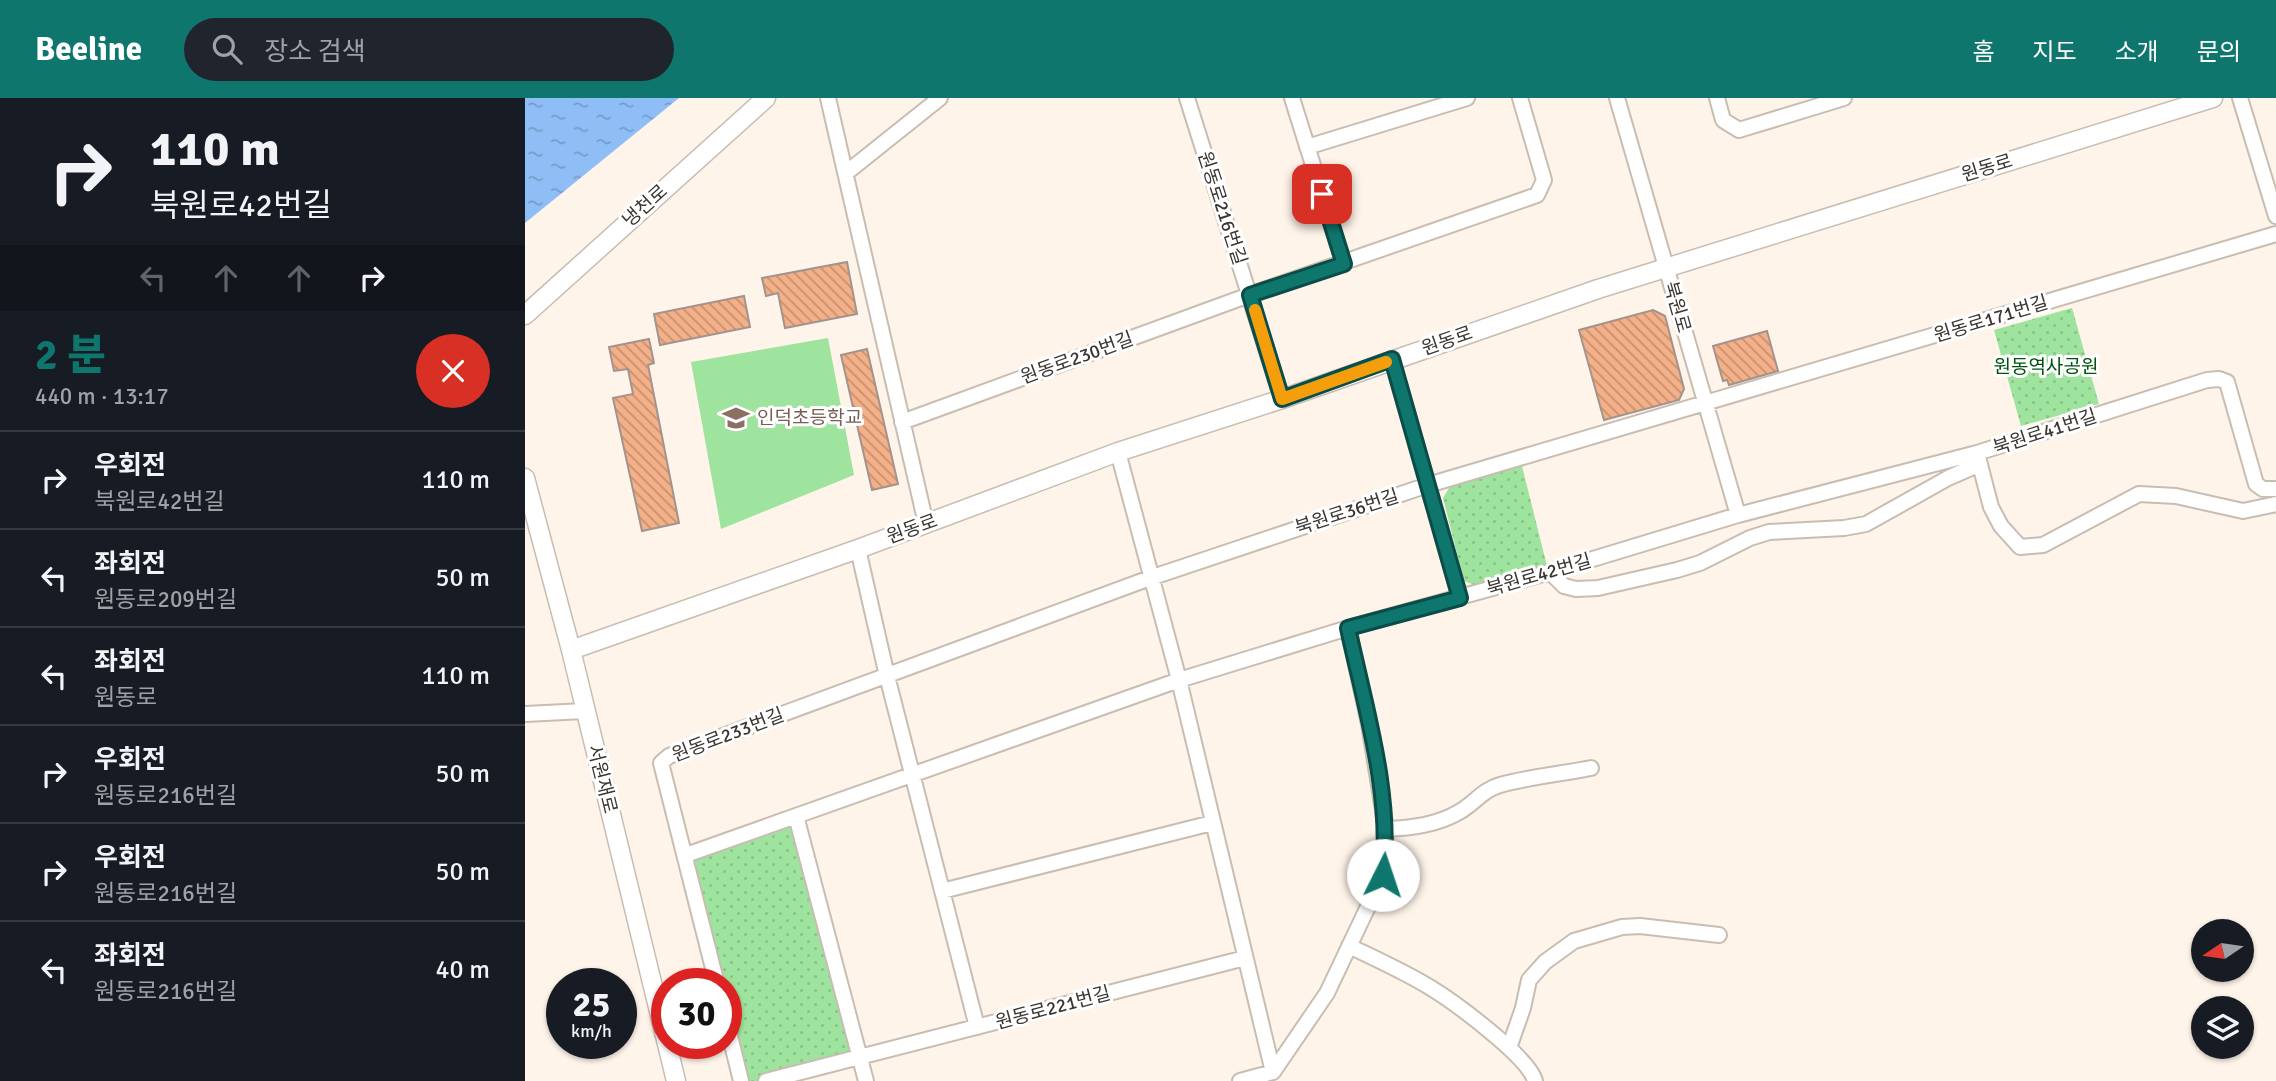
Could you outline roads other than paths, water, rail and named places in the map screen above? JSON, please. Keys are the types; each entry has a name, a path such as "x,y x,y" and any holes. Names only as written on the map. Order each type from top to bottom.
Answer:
{"street":[{"name":"냉천로","path":"525,315 766,98"},
{"path":"828,98 926,524"},
{"path":"846,173 940,98"},
{"name":"원동로216번길","path":"1187,98 1282,399"},
{"path":"1292,98 1344,264"},
{"path":"1307,147 1467,98"},
{"path":"1251,295 1537,195 1544,180 1520,98"},
{"name":"북원로","path":"1617,98 1738,515"},
{"path":"1717,98 1723,120 1739,130 1844,98"},
{"name":"원동로","path":"571,650 858,549 1118,452 1282,399 1392,359 1666,268 2213,98"},
{"path":"2240,98 2276,216"},
{"name":"원동로171번길","path":"1705,403 2276,234"},
{"name":"원동로230번길","path":"902,422 1251,295"},
{"path":"1392,359 1460,598"},
{"name":"북원로41번길","path":"1738,515 1979,458 2207,380 2219,379 2227,382 2256,484 2263,489 2276,489"},
{"name":"북원로36번길","path":"1150,578 1428,485 1705,403"},
{"path":"1118,452 1179,680 1273,1072"},
{"path":"1550,572 1564,586 1576,589 1598,588 1700,563 1750,538 1769,532 1866,524 1979,458 1991,507 2001,526 2020,547 2043,545 2139,494 2176,496 2243,512 2276,504"},
{"name":"서원재로","path":"525,478 571,650 676,1081"},
{"name":"북원로42번길","path":"1179,680 1738,515"},
{"path":"858,549 887,676 977,1027"},
{"path":"887,676 1150,578"},
{"path":"1240,1081 1273,1072 1327,993 1383,875 1386,829 1369,724 1348,628"},
{"name":"원동로233번길","path":"713,968 661,763 669,756 887,676"},
{"path":"686,855 1179,680"},
{"path":"525,714 585,710"},
{"path":"1386,829 1413,828 1440,821 1461,812 1478,797 1499,785 1591,768"},
{"path":"796,816 866,1081"},
{"path":"942,891 1212,823"},
{"path":"1509,1048 1523,1008 1529,980 1545,962 1574,941 1622,927 1640,926 1719,935"},
{"path":"1349,946 1431,988 1526,1063 1535,1081"},
{"name":"원동로221번길","path":"766,1081 1245,958"},
{"path":"736,1059 741,1081"}],"water":[{"path":"525,98 679,98 525,223"}],"place":[{"name":"인덕초등학교","path":"736,418"}],"park label":[{"name":"원동역사공원","path":"2046,367"}]}
